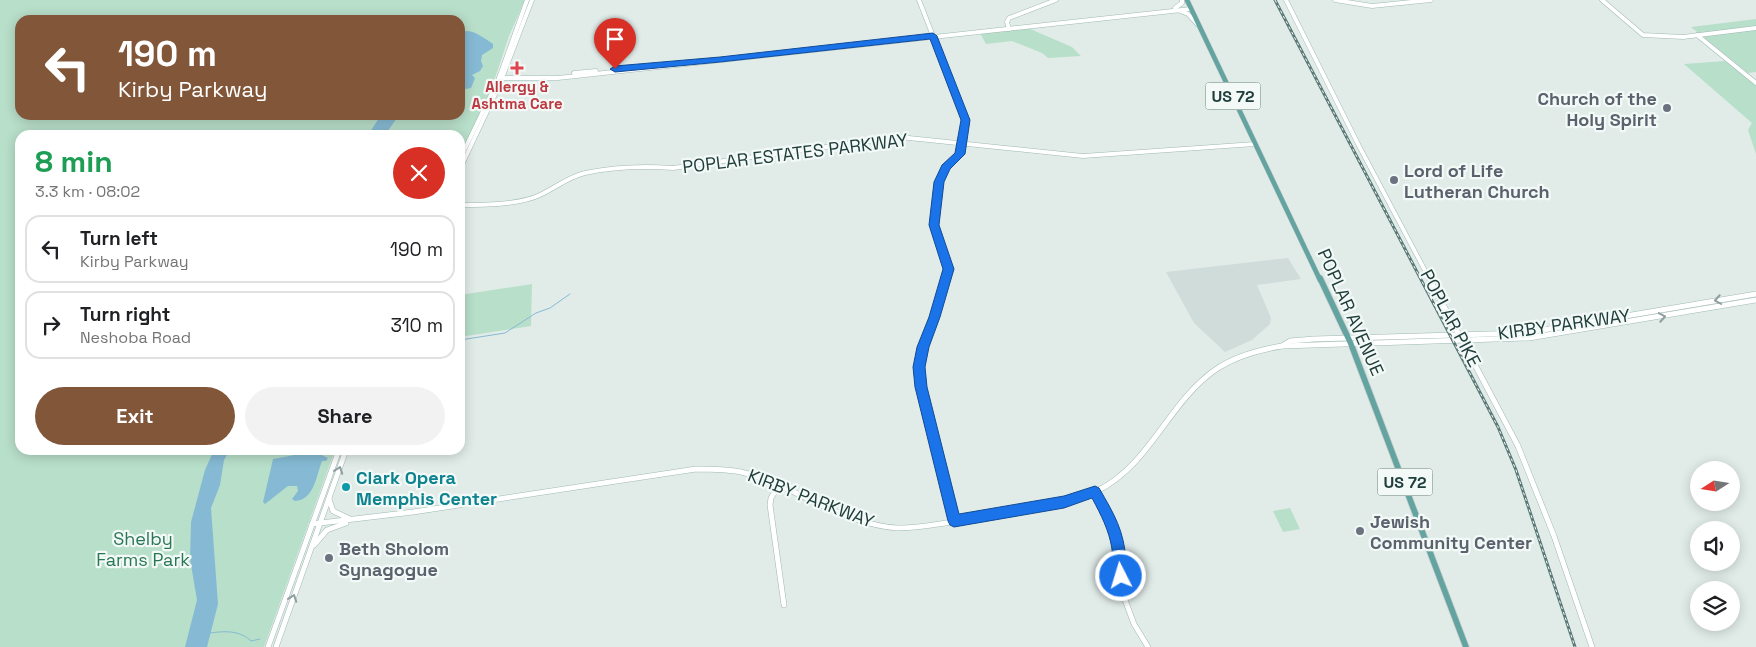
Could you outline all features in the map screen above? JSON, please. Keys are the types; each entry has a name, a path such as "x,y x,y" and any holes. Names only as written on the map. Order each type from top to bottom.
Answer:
{"main road":[{"path":"465,149 502,76 527,0"},
{"path":"465,160 481,130 532,0"},
{"path":"919,0 966,118 960,154 946,168 939,182 934,225 948,269 935,317 923,347 919,367 921,387 954,521"},
{"path":"1008,28 1007,22 1009,18 1056,0"},
{"path":"1175,9 1182,4 1182,0"},
{"name":"POPLAR AVENUE","path":"1187,0 1350,341 1466,647"},
{"name":"POPLAR PIKE","path":"1286,0 1358,144 1518,446 1554,536 1592,647"},
{"path":"1335,0 1372,6 1431,0"},
{"path":"1602,0 1643,35 1658,37 1697,35 1756,28"},
{"path":"502,76 555,76 1191,8"},
{"path":"1175,9 1188,14 1200,27"},
{"path":"1697,35 1756,83"},
{"name":"POPLAR ESTATES PARKWAY","path":"465,205 485,206 530,199 578,175 636,166 673,168 899,137 1083,156 1255,144"},
{"name":"KIRBY PARKWAY","path":"1461,338 1538,332 1756,294"},
{"name":"KIRBY PARKWAY","path":"312,524 354,520 702,468 738,470 779,485 841,513 875,525 907,528 954,521 1064,502 1095,492 1131,468 1144,455 1186,399 1212,373 1243,355 1282,346 1350,341 1542,337 1756,300"},
{"path":"268,647 337,455"},
{"path":"276,647 344,455"},
{"path":"779,485 771,498 770,505 784,605"},
{"path":"1095,492 1114,526 1124,597 1134,624 1148,647"},
{"path":"330,495 329,504 334,513 354,520"},
{"path":"309,554 319,538 327,530 354,520"}],"shaded area":[{"path":"1288,258 1301,279 1257,285 1271,318 1270,324 1252,340 1225,352 1194,323 1166,272"}],"green space":[{"name":"Shelby Farms Park","path":"0,0 525,0 509,36 490,93 465,144 465,130 15,130 15,455 333,455 264,647 0,647"},
{"path":"1756,19 1756,72 1748,73 1691,27"},
{"path":"1028,28 1072,47 1081,56 1048,58 1042,53 1012,41 986,44 980,33"},
{"path":"1725,61 1756,84 1756,154 1748,130 1752,123 1684,64"},
{"path":"532,284 531,326 465,336 465,294"},
{"path":"1290,508 1300,529 1283,532 1273,511"}],"water":[{"path":"465,32 473,32 484,38 493,44 493,48 482,55 481,61 483,66 480,71 472,75 475,78 471,88 465,89"},
{"path":"378,120 396,120 388,130 371,130"},
{"path":"212,455 227,455 224,460 220,485 211,508 218,604 207,647 185,647 197,600 190,559 191,522 205,470"},
{"path":"295,455 321,455 328,458 326,461 322,461 313,487 306,497 295,501 292,499 298,491 297,486 288,486 265,504 263,502 273,459"}],"waterway":[{"path":"465,339 505,333 536,313 550,308 570,294"},
{"path":"210,633 232,632 247,637 251,641 260,639"}],"railway":[{"path":"1275,0 1498,427 1516,470 1575,647"}],"place":[{"name":"Allergy & Ashtma Care","path":"517,68"},
{"name":"Church of the Holy Spirit","path":"1667,108"},
{"name":"Lord of Life Lutheran Church","path":"1394,180"},
{"name":"Clark Opera Memphis Center","path":"346,487"},
{"name":"Jewish Community Center","path":"1360,531"},
{"name":"Beth Sholom Synagogue","path":"329,558"}],"route":[{"path":"615,69 720,60 933,36 966,118 960,154 946,168 939,182 934,225 948,269 935,317 920,357 919,367 921,387 954,521 1064,502 1095,492 1114,526 1121,576"}]}
